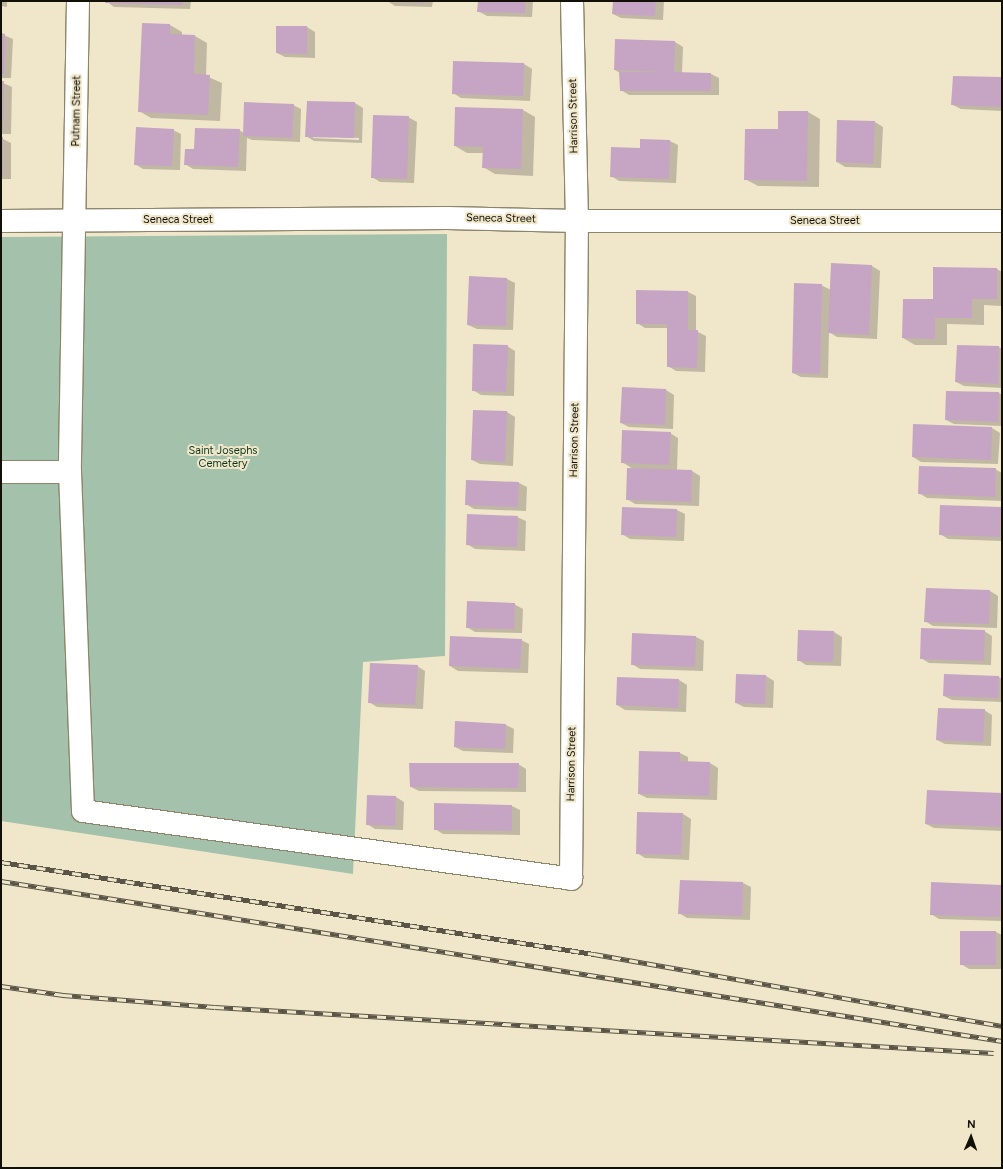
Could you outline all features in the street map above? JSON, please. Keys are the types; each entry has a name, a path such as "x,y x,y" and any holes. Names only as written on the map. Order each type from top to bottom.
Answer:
{"street":[{"name":"Putnam Street","path":"78,1 76,220 70,472 83,811 571,879"},
{"name":"Harrison Street","path":"571,879 577,221 572,1"},
{"name":"Seneca Street","path":"1,221 447,218 577,221 1002,221"},
{"path":"1,472 70,472"}],"green space":[{"name":"Saint Josephs Cemetery","path":"447,234 445,656 363,662 353,874 1,821 1,237"}],"building":[{"path":"105,1 183,1 183,5 105,3"},
{"path":"403,1 425,1 424,3"},
{"path":"478,1 525,1 525,13 477,12"},
{"path":"613,1 656,1 655,16 612,14"},
{"path":"142,23 170,24 170,34 195,35 194,74 210,75 208,115 138,112"},
{"path":"276,26 307,26 307,54 276,53"},
{"path":"1,33 5,34 4,74 1,74"},
{"path":"615,39 675,41 674,72 711,73 711,91 620,91 619,72 665,72 614,70"},
{"path":"453,61 524,63 523,96 452,94"},
{"path":"953,76 1002,77 1002,107 951,105"},
{"path":"1,81 4,81 3,130 1,130"},
{"path":"307,101 355,102 354,138 305,137"},
{"path":"244,102 294,104 292,138 243,136"},
{"path":"455,107 523,109 521,169 482,168 483,147 454,146"},
{"path":"778,111 808,111 807,181 744,180 745,129 778,129"},
{"path":"373,115 409,116 407,179 371,178"},
{"path":"837,120 875,121 873,164 836,162"},
{"path":"136,127 174,129 172,166 134,165"},
{"path":"195,128 240,129 238,167 184,165 185,149 194,149"},
{"path":"1,137 3,137 3,175 1,175"},
{"path":"640,139 670,140 669,179 610,177 611,147 640,148"},
{"path":"831,263 872,265 869,335 828,333"},
{"path":"933,267 997,268 997,299 972,299 972,318 935,318 935,339 902,338 903,299 933,299"},
{"path":"469,276 507,278 506,326 467,325"},
{"path":"794,283 822,284 820,374 792,373"},
{"path":"636,290 688,291 688,330 698,330 697,368 667,367 667,324 636,324"},
{"path":"473,344 508,345 506,392 472,391"},
{"path":"957,345 999,346 998,384 955,382"},
{"path":"622,387 666,389 665,425 620,423"},
{"path":"946,391 999,392 998,422 945,420"},
{"path":"473,410 507,411 505,462 471,460"},
{"path":"913,424 992,427 991,460 912,457"},
{"path":"622,430 671,432 669,465 621,463"},
{"path":"919,466 996,468 995,497 918,494"},
{"path":"627,468 692,470 691,502 626,500"},
{"path":"466,480 519,482 518,507 465,505"},
{"path":"940,505 1001,507 1000,537 939,535"},
{"path":"622,507 677,509 676,537 621,535"},
{"path":"467,514 518,516 517,547 466,545"},
{"path":"926,588 990,590 989,624 924,622"},
{"path":"467,601 515,603 514,629 466,628"},
{"path":"921,628 985,630 984,661 920,659"},
{"path":"798,630 834,631 833,662 797,661"},
{"path":"632,633 696,636 695,667 631,665"},
{"path":"450,636 522,639 520,669 449,666"},
{"path":"370,663 418,665 415,705 368,703"},
{"path":"736,674 766,675 765,704 735,703"},
{"path":"944,674 999,676 998,698 943,696"},
{"path":"617,677 679,679 678,708 616,705"},
{"path":"938,708 985,709 983,742 936,740"},
{"path":"455,721 506,724 505,749 454,747"},
{"path":"639,751 680,752 680,761 710,762 709,796 638,794"},
{"path":"409,763 519,763 518,788 410,787"},
{"path":"927,790 1002,793 1001,827 925,824"},
{"path":"367,795 396,796 395,826 366,825"},
{"path":"434,803 512,805 512,831 434,830"},
{"path":"637,812 683,813 681,855 636,854"},
{"path":"680,880 743,882 742,916 678,914"},
{"path":"931,882 1001,885 1000,917 930,915"},
{"path":"960,931 996,931 996,965 960,965"}],"railway":[{"path":"1,862 594,954 1002,1026"},
{"path":"1,881 1002,1041"},
{"path":"1,986 63,995 215,1007 994,1053"}]}
